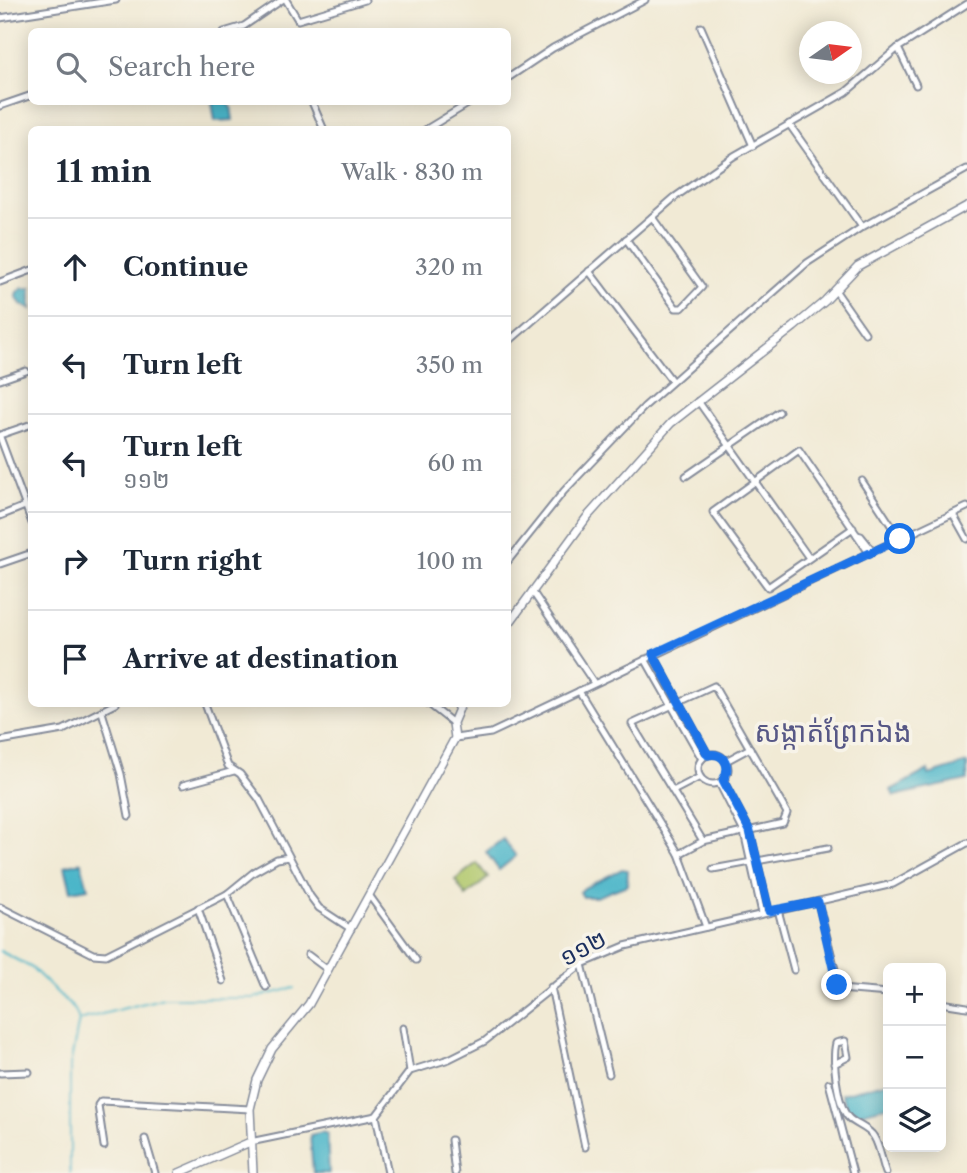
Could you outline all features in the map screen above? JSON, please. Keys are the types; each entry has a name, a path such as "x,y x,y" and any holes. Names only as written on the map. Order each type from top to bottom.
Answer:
{"street":[{"path":"0,18 117,0"},
{"path":"237,28 284,0 298,20 364,0"},
{"path":"511,76 552,48 645,0"},
{"path":"511,338 652,217 733,156 846,92 898,48 967,4"},
{"path":"701,27 753,146"},
{"path":"898,48 916,85"},
{"path":"0,106 28,96"},
{"path":"313,105 322,126"},
{"path":"432,126 466,105"},
{"path":"789,124 862,227"},
{"path":"511,558 537,522 578,475 671,381 807,263 862,227 967,169"},
{"path":"511,621 619,479 671,424 794,327 871,257 967,206"},
{"path":"626,239 676,308 682,308 702,287 652,217"},
{"path":"589,271 671,381"},
{"path":"0,282 28,272"},
{"path":"835,289 865,333"},
{"path":"0,380 26,371"},
{"path":"698,401 810,558"},
{"path":"686,476 779,412"},
{"path":"28,426 0,436 28,513"},
{"path":"853,528 768,587 713,512 799,450 871,552"},
{"path":"862,481 900,539"},
{"path":"0,516 25,506"},
{"path":"455,738 491,733 967,507"},
{"path":"953,514 967,539"},
{"path":"0,564 28,554"},
{"path":"532,591 594,683"},
{"path":"653,654 705,757"},
{"path":"645,659 705,757"},
{"path":"679,854 703,841 709,842 783,823 787,813 714,686 632,723 703,841"},
{"path":"579,691 679,854 706,927"},
{"path":"0,741 63,730 111,707"},
{"path":"206,707 228,765 240,774 259,799 319,908 351,929"},
{"path":"433,707 453,723"},
{"path":"253,1173 250,1109 257,1080 272,1049 309,1004 455,738 453,723 460,707"},
{"path":"102,712 121,774 129,816"},
{"path":"726,761 750,748"},
{"path":"705,757 718,755 726,761 728,771 721,781"},
{"path":"705,757 698,769 700,777 707,782 721,781"},
{"path":"183,785 234,771"},
{"path":"673,791 700,777"},
{"path":"721,781 747,831 766,912"},
{"name":"១១២","path":"410,1071 449,1059 485,1041 582,964 625,946 893,884 967,844"},
{"path":"713,869 828,848"},
{"path":"0,907 93,954 106,955 226,894 276,859 289,857"},
{"path":"226,894 266,987"},
{"path":"369,895 416,960"},
{"path":"818,902 839,989 883,993"},
{"path":"198,908 223,981"},
{"path":"778,909 794,970"},
{"path":"308,955 328,970"},
{"path":"582,964 609,1074"},
{"path":"551,987 585,1147"},
{"path":"946,1004 967,1007"},
{"path":"179,1173 250,1142 376,1116 410,1071 403,1028"},
{"path":"834,1064 844,1111 874,1136 886,1173"},
{"path":"0,1073 29,1072"},
{"path":"829,1083 853,1173"},
{"path":"104,1146 98,1105 101,1101 250,1109"},
{"path":"376,1116 388,1173"},
{"path":"145,1139 155,1173"},
{"path":"451,1140 454,1173"}],"green space":[{"path":"477,863 488,878 466,896 455,880"}],"water":[{"path":"212,105 231,106 233,120 215,121"},
{"path":"28,288 28,308 16,297 17,292"},
{"path":"967,763 967,780 894,796 891,790 928,770 929,775"},
{"path":"503,839 516,856 499,870 486,852"},
{"path":"81,862 88,888 71,891 65,866"},
{"path":"622,869 628,870 627,885 596,897 583,897 580,892 584,888"},
{"path":"883,1083 883,1107 850,1116 842,1094"},
{"path":"322,1132 327,1134 329,1173 313,1173 310,1135"}],"waterway":[{"path":"0,951 32,968 75,1010 79,1020 70,1066 70,1173"},
{"path":"79,1020 164,998 254,998 294,988"}],"district":[{"name":"សង្កាត់ព្រែកឯង","path":"833,732"}],"route":[{"path":"837,985 818,902 769,911 750,831 723,780 728,771 726,761 718,755 708,755 653,654 900,539"}]}
